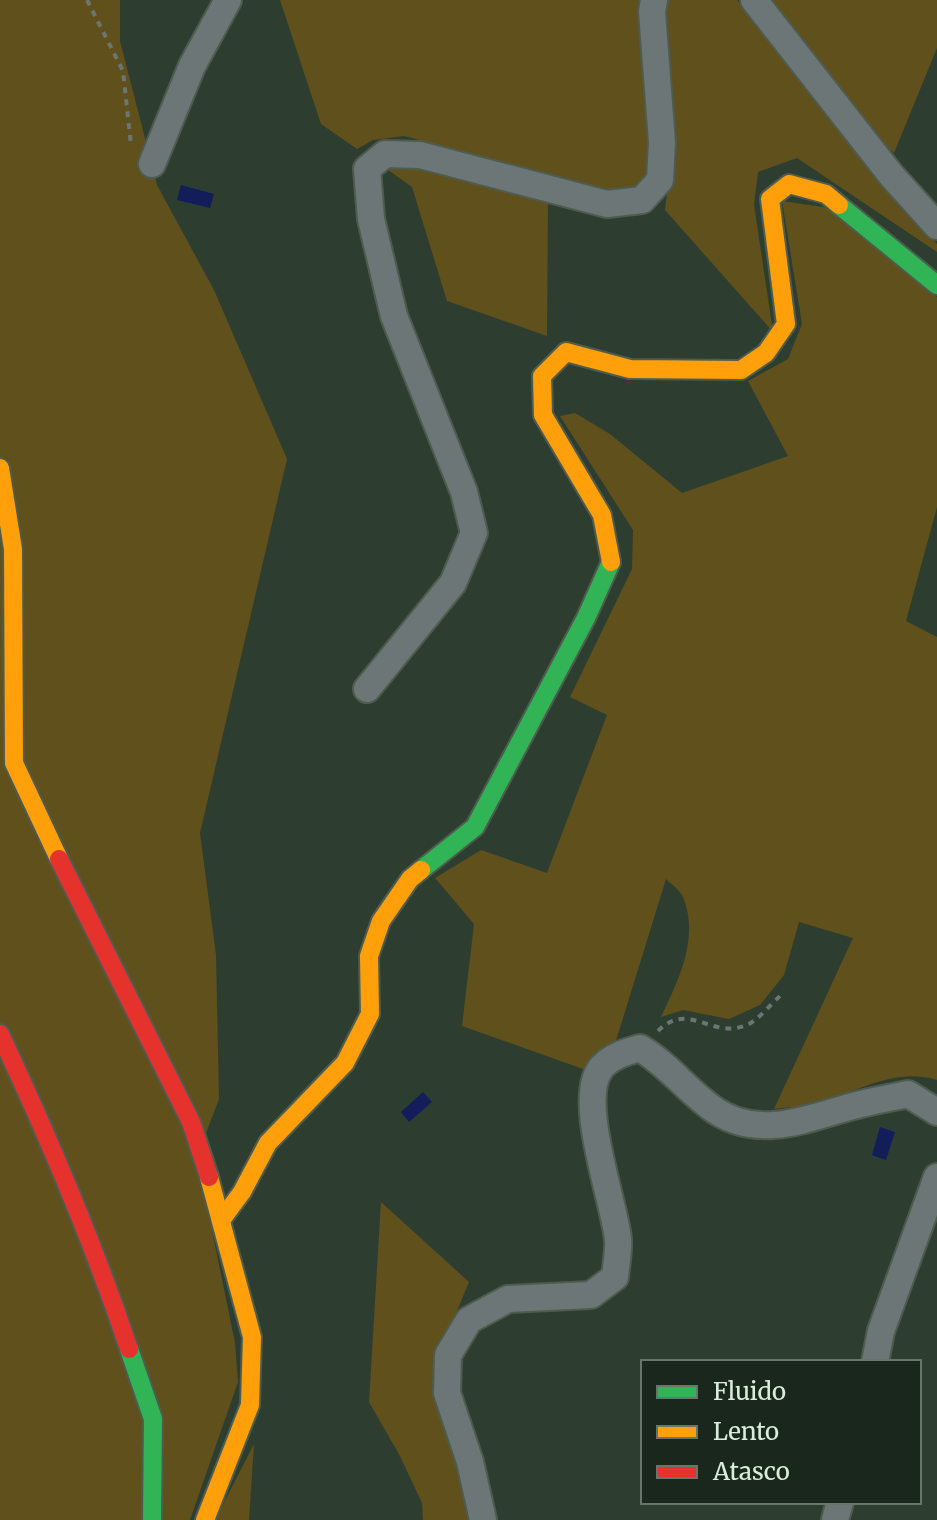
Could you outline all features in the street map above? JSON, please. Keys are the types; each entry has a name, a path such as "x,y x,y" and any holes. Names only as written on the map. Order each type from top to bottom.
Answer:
{"street":[{"path":"152,164 192,66 228,0"},
{"path":"367,689 453,583 474,533 464,492 394,316 371,219 367,169 385,154 420,155 607,204 642,200 660,180 662,142 652,12 654,0"},
{"path":"754,0 891,175 937,226"},
{"path":"222,1219 242,1192 268,1143 345,1063 370,1014 369,956 381,921 410,879 475,827 586,618 611,564 602,515 543,415 542,376 566,352 630,369 708,371 741,370 766,353 786,324 770,199 789,184 826,194 937,285"},
{"path":"0,468 13,549 14,763 84,913 191,1122 222,1219 252,1337 250,1405 205,1520"},
{"path":"0,1034 27,1091 115,1306 153,1419 152,1520"},
{"path":"483,1520 470,1462 447,1393 448,1355 469,1320 508,1299 591,1295 615,1277 618,1240 598,1150 593,1099 600,1069 622,1053 640,1048 659,1059 718,1112 751,1126 795,1124 852,1106 908,1094 937,1112"},
{"path":"875,1360 881,1331 937,1177"}],"path":[{"path":"87,0 123,71 131,148 152,164"},
{"path":"640,1048 668,1020 691,1018 720,1030 748,1025 780,996"}],"shaded area":[{"path":"0,0 120,0 120,41 157,185 214,290 287,459 200,833 216,955 219,1099 197,1157 235,1343 238,1382 190,1520 0,1520"},
{"path":"280,0 644,0 654,162 637,187 610,190 404,136 373,140 357,149 321,124"},
{"path":"661,0 737,0 937,244 937,252 797,158 758,172 754,205 773,332 665,210 669,177"},
{"path":"769,0 937,0 937,48 894,153 865,127"},
{"path":"420,162 548,201 547,336 447,301 412,187 384,167"},
{"path":"181,185 214,194 210,208 177,200"},
{"path":"782,201 830,208 937,297 937,507 906,621 937,637 937,1080 908,1076 894,1078 817,1103 774,1109 853,938 799,922 784,975 760,1005 729,1019 683,1010 661,1017 685,959 689,928 683,897 666,879 615,1044 595,1054 583,1069 462,1026 474,924 435,878 481,850 547,873 607,715 570,697 632,569 633,530 560,416 575,413 610,434 682,493 788,456 748,381 788,359 802,324"},
{"path":"423,1092 432,1102 409,1122 401,1112"},
{"path":"880,1127 895,1132 886,1160 872,1155"},
{"path":"381,1202 469,1282 433,1369 450,1422 471,1520 423,1520 422,1503 369,1402"},
{"path":"254,1444 249,1520 215,1520"}],"traffic: fast":[{"path":"839,205 937,285"},
{"path":"421,870 475,827 586,618 611,562"},
{"path":"129,1349 153,1419 152,1520"}],"traffic: slow":[{"path":"611,562 602,515 543,415 542,376 566,352 630,369 741,370 766,353 786,324 770,199 789,184 826,194 839,205"},
{"path":"0,468 13,549 14,763 59,859"},
{"path":"222,1219 242,1192 268,1143 345,1063 370,1014 369,956 381,921 410,879 421,870"},
{"path":"205,1520 250,1405 252,1337 209,1177"}],"traffic: jam":[{"path":"59,859 191,1122 209,1177"},
{"path":"0,1034 69,1190 129,1349"}]}
